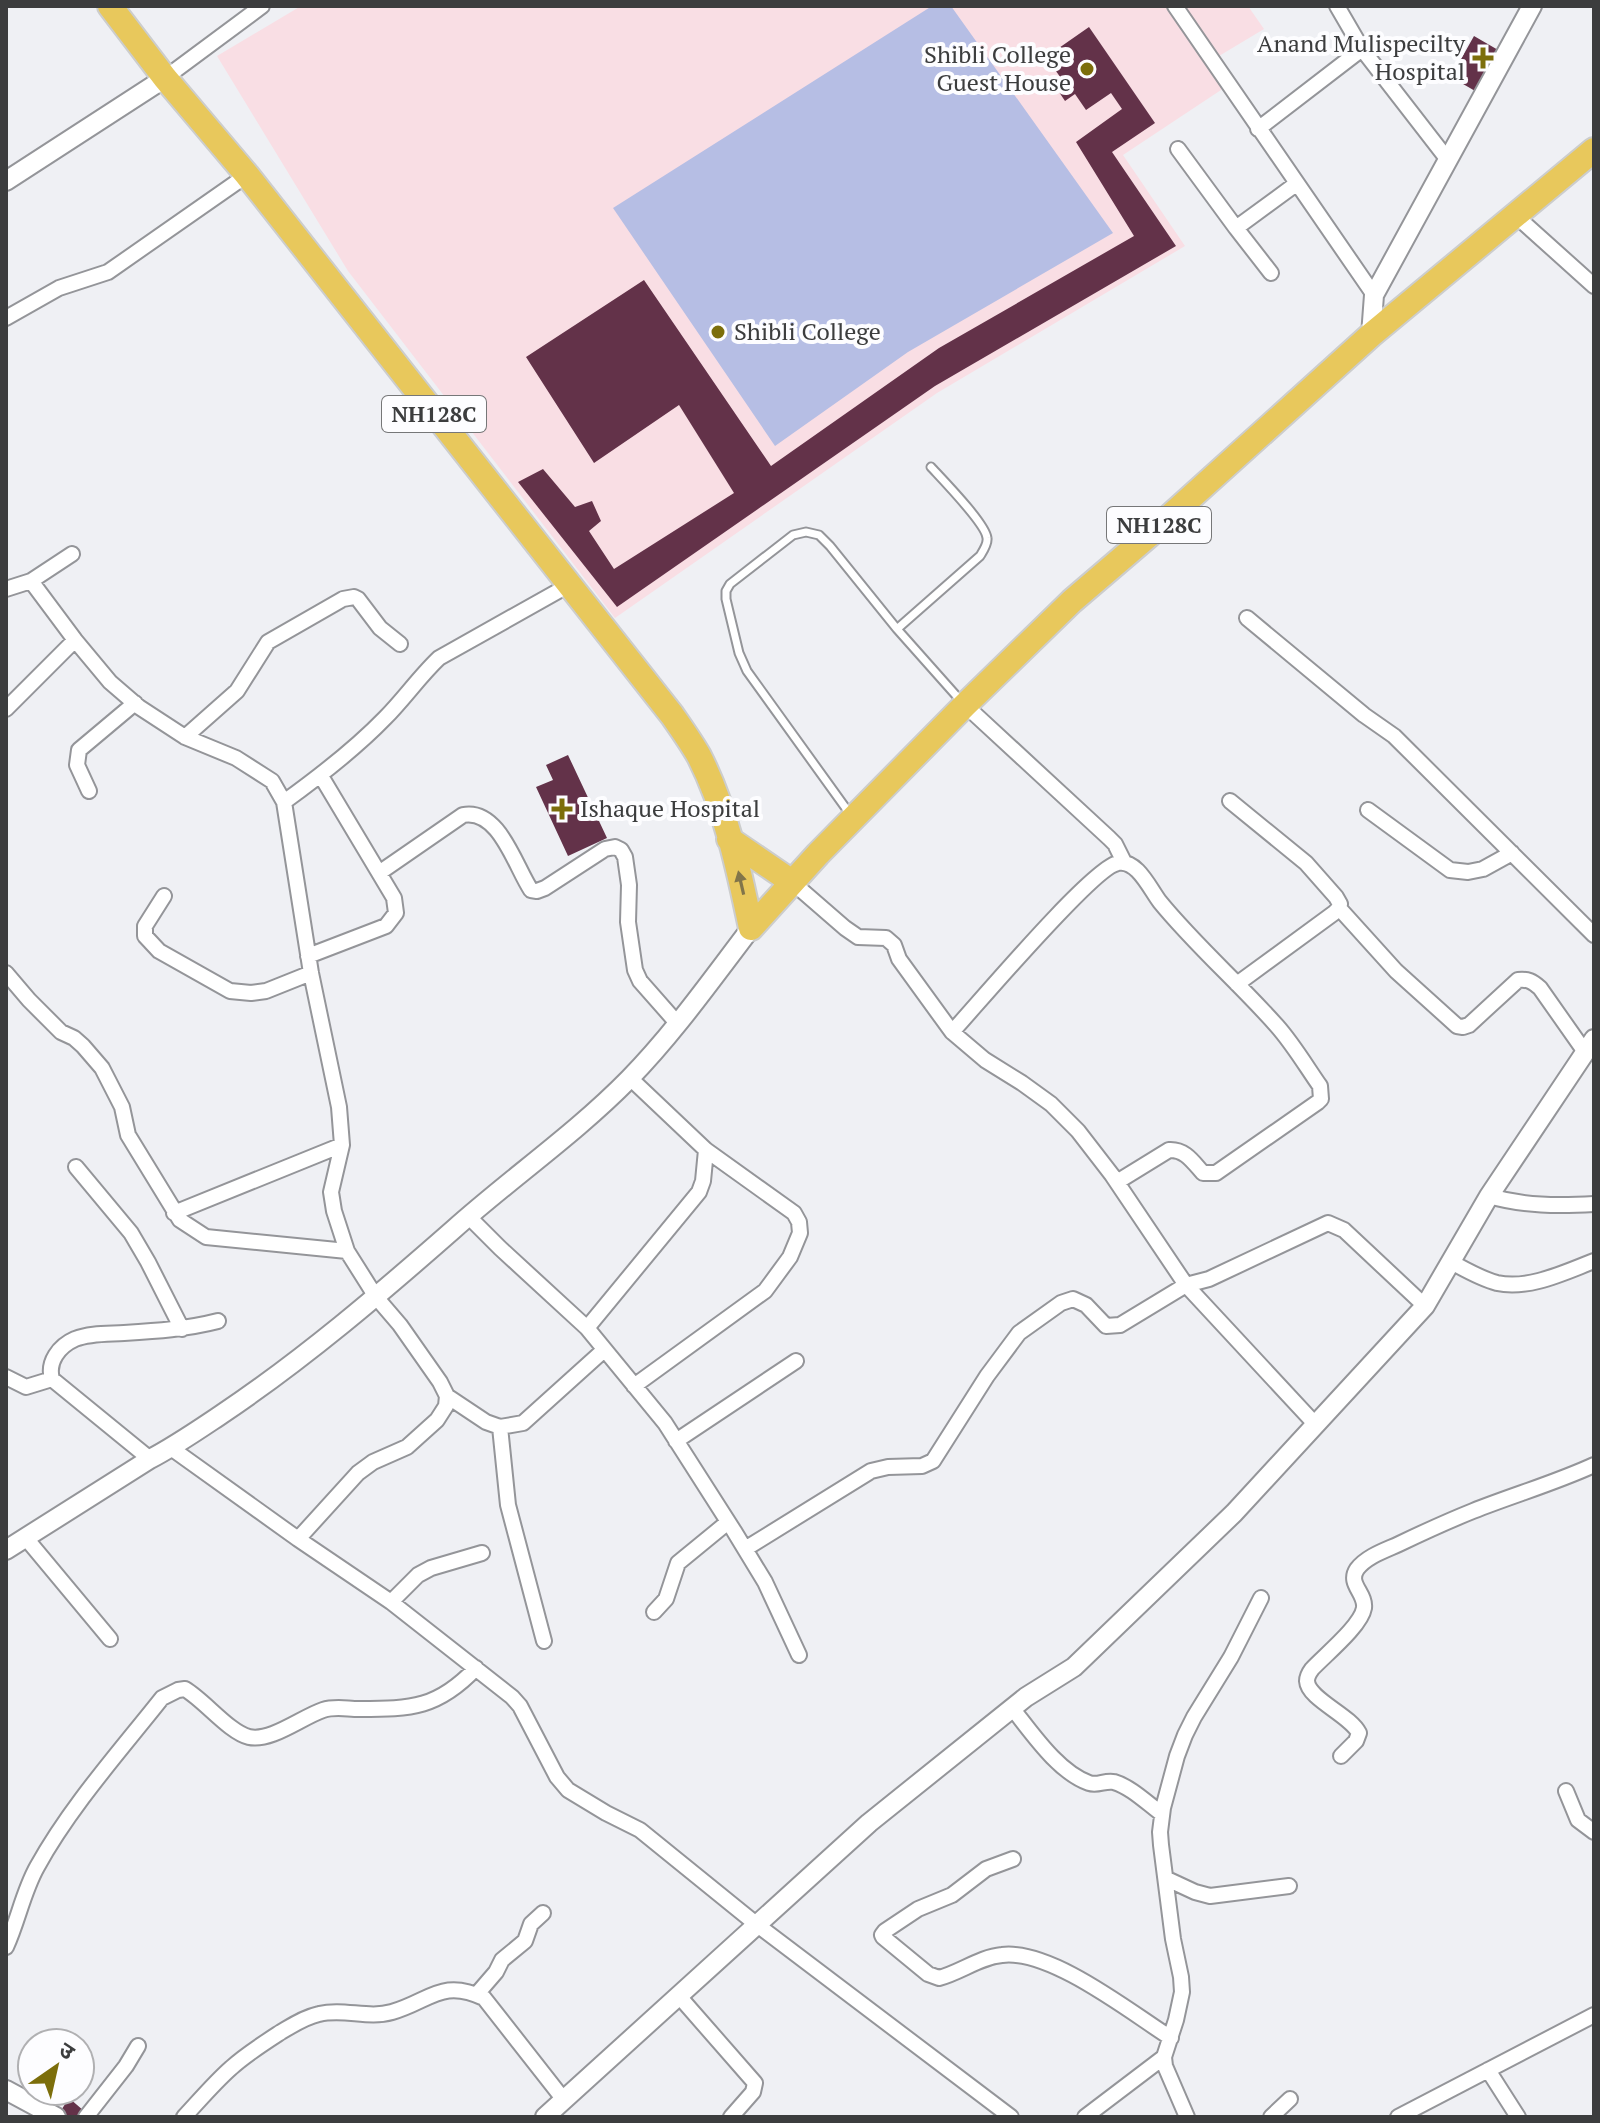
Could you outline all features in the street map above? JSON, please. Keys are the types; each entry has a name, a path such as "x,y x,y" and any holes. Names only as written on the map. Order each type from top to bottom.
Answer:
{"highway":[{"name":"NH128C","path":"110,6 672,715 698,755 716,797 740,876 751,928"},
{"name":"NH128C","path":"751,928 853,819 1072,601 1371,335 1594,150"},
{"path":"729,839 792,882"}],"street":[{"path":"6,181 165,78 262,6"},
{"path":"1175,6 1374,295"},
{"path":"1337,6 1362,49 1448,160"},
{"path":"1371,335 1374,295 1532,6"},
{"path":"1258,129 1362,49"},
{"path":"1178,149 1271,273"},
{"path":"6,318 59,288 108,272 247,175"},
{"path":"1236,228 1296,184"},
{"path":"1515,215 1594,286"},
{"path":"6,589 31,581 72,554"},
{"path":"31,581 110,682 185,737 236,758 272,781 284,802 311,973 339,1107 342,1145 331,1192 334,1211 347,1251 447,1396 486,1422 500,1427 523,1423 604,1350"},
{"path":"284,802 350,752 439,658 569,585"},
{"path":"185,737 237,691 268,642 343,599 358,599 380,628 400,644"},
{"path":"1247,618 1364,715 1394,736 1594,935"},
{"path":"6,709 75,640"},
{"path":"89,791 77,765 79,750 135,703"},
{"path":"965,705 1115,844 1124,862"},
{"path":"308,956 386,926 396,913 396,904 321,776"},
{"path":"545,2117 869,1823 1026,1697 1074,1667 1234,1513 1425,1306 1489,1196 1590,1046 1540,988 1526,979 1518,980 1469,1025 1457,1026 1396,971 1339,908 1336,897 1306,863 1230,801"},
{"path":"1368,810 1450,870 1468,872 1483,869 1512,853"},
{"path":"379,873 463,815 471,813 487,819 497,829 531,890 545,888 605,849 615,847 621,850 629,885 628,922 635,970 640,981 677,1023"},
{"path":"952,1032 1086,884 1113,863 1131,865 1185,931 1279,1028 1322,1092 1321,1099 1216,1173 1203,1173 1189,1157 1174,1149 1117,1182"},
{"path":"792,882 858,937 886,938 894,945 899,959 952,1032 985,1060 1051,1104 1078,1131 1117,1182 1186,1285 1316,1425"},
{"path":"164,896 145,926 145,936 159,951 230,991 266,991 311,973"},
{"path":"1237,984 1339,908"},
{"path":"6,1550 171,1448 283,1371 376,1297 468,1216 584,1121 630,1078 751,928"},
{"path":"6,973 61,1032 74,1038 102,1068 122,1107 128,1135 180,1220 206,1237 347,1251"},
{"path":"630,1078 706,1150 794,1213 800,1233 790,1257 765,1291 634,1386"},
{"path":"174,1213 342,1145"},
{"path":"587,1328 699,1192 706,1150"},
{"path":"76,1167 131,1233 182,1329"},
{"path":"1489,1196 1513,1203 1556,1206 1594,1204"},
{"path":"468,1216 587,1328 665,1423 765,1582 799,1655"},
{"path":"745,1549 871,1471 922,1466 933,1461 987,1376 1019,1333 1061,1303 1073,1299 1079,1301 1106,1326 1120,1325 1186,1285 1209,1279 1328,1223 1344,1230 1425,1306"},
{"path":"1451,1262 1499,1284 1546,1279 1594,1261"},
{"path":"150,1459 52,1379 50,1365 68,1343 86,1336 182,1329 218,1321"},
{"path":"676,1441 796,1361"},
{"path":"6,1377 26,1387 52,1379"},
{"path":"298,1539 358,1473 373,1462 407,1447 437,1420 446,1406 447,1396"},
{"path":"500,1427 508,1505 544,1641"},
{"path":"171,1448 391,1602 512,1697 520,1706 557,1777 568,1790 640,1830 756,1924 1011,2117"},
{"path":"1341,1756 1356,1741 1359,1733 1354,1724 1313,1693 1307,1684 1307,1677 1363,1613 1365,1604 1353,1581 1355,1571 1375,1555 1414,1537 1594,1465"},
{"path":"654,1612 666,1599 678,1563 728,1522"},
{"path":"25,1537 110,1639"},
{"path":"391,1602 418,1575 482,1553"},
{"path":"1187,2117 1164,2057 1182,1992 1160,1832 1162,1814 1185,1735 1261,1598"},
{"path":"6,1947 39,1863 66,1821 169,1693 185,1689 234,1729 255,1738 266,1736 321,1710 395,1709 426,1703 453,1690 476,1668"},
{"path":"1012,1708 1052,1759 1090,1784 1116,1783 1162,1814"},
{"path":"1566,1791 1578,1820 1594,1832"},
{"path":"1013,1859 986,1869 952,1895 918,1909 885,1931 883,1937 928,1974 939,1978 1004,1954 1041,1961 1065,1970 1171,2038"},
{"path":"1167,1879 1210,1896 1289,1886"},
{"path":"477,1994 496,1972 499,1963 525,1941 531,1924 543,1913"},
{"path":"184,2117 231,2067 302,2020 321,2013 380,2015 452,1989 477,1994 492,2005 564,2100"},
{"path":"678,1995 755,2083 753,2092 731,2117"},
{"path":"1398,2117 1594,2015"},
{"path":"86,2117 138,2046"},
{"path":"1085,2117 1164,2057"},
{"path":"1488,2070 1518,2117"},
{"path":"6,2090 56,2117"},
{"path":"1271,2117 1290,2099"}],"lane":[{"path":"897,629 980,556 986,547 987,537 981,525 931,467"},
{"path":"853,819 747,671 739,653 726,599 730,584 793,535 806,532 819,535 965,705"}],"shaded area":[{"name":"Shibli College","path":"301,6 1248,6 1264,29 1219,56 1221,90 1123,155 1185,246 937,393 615,618 348,271 217,56"},
{"path":"932,6 951,6 1113,233 908,352 775,446 613,208"}],"building":[{"path":"1089,27 1155,123 1112,152 1176,246 935,386 617,607 518,482 543,469 575,507 592,501 601,521 589,531 614,569 734,493 679,405 594,463 526,357 644,280 771,466 939,348 1134,236 1076,142 1122,109 1111,93 1086,110 1075,94 1065,101 1055,86 1063,81 1046,57"},
{"path":"1474,36 1505,54 1482,95 1451,77"},
{"path":"568,755 607,838 568,856 536,787 553,780 546,765"},
{"path":"63,2107 79,2107 84,2111 79,2117 67,2117 60,2112"}],"place":[{"name":"Anand Mulispecilty Hospital","path":"1483,58"},
{"name":"Shibli College Guest House","path":"1087,69"},
{"name":"Shibli College","path":"718,332"},
{"name":"Ishaque Hospital","path":"562,809"}]}
